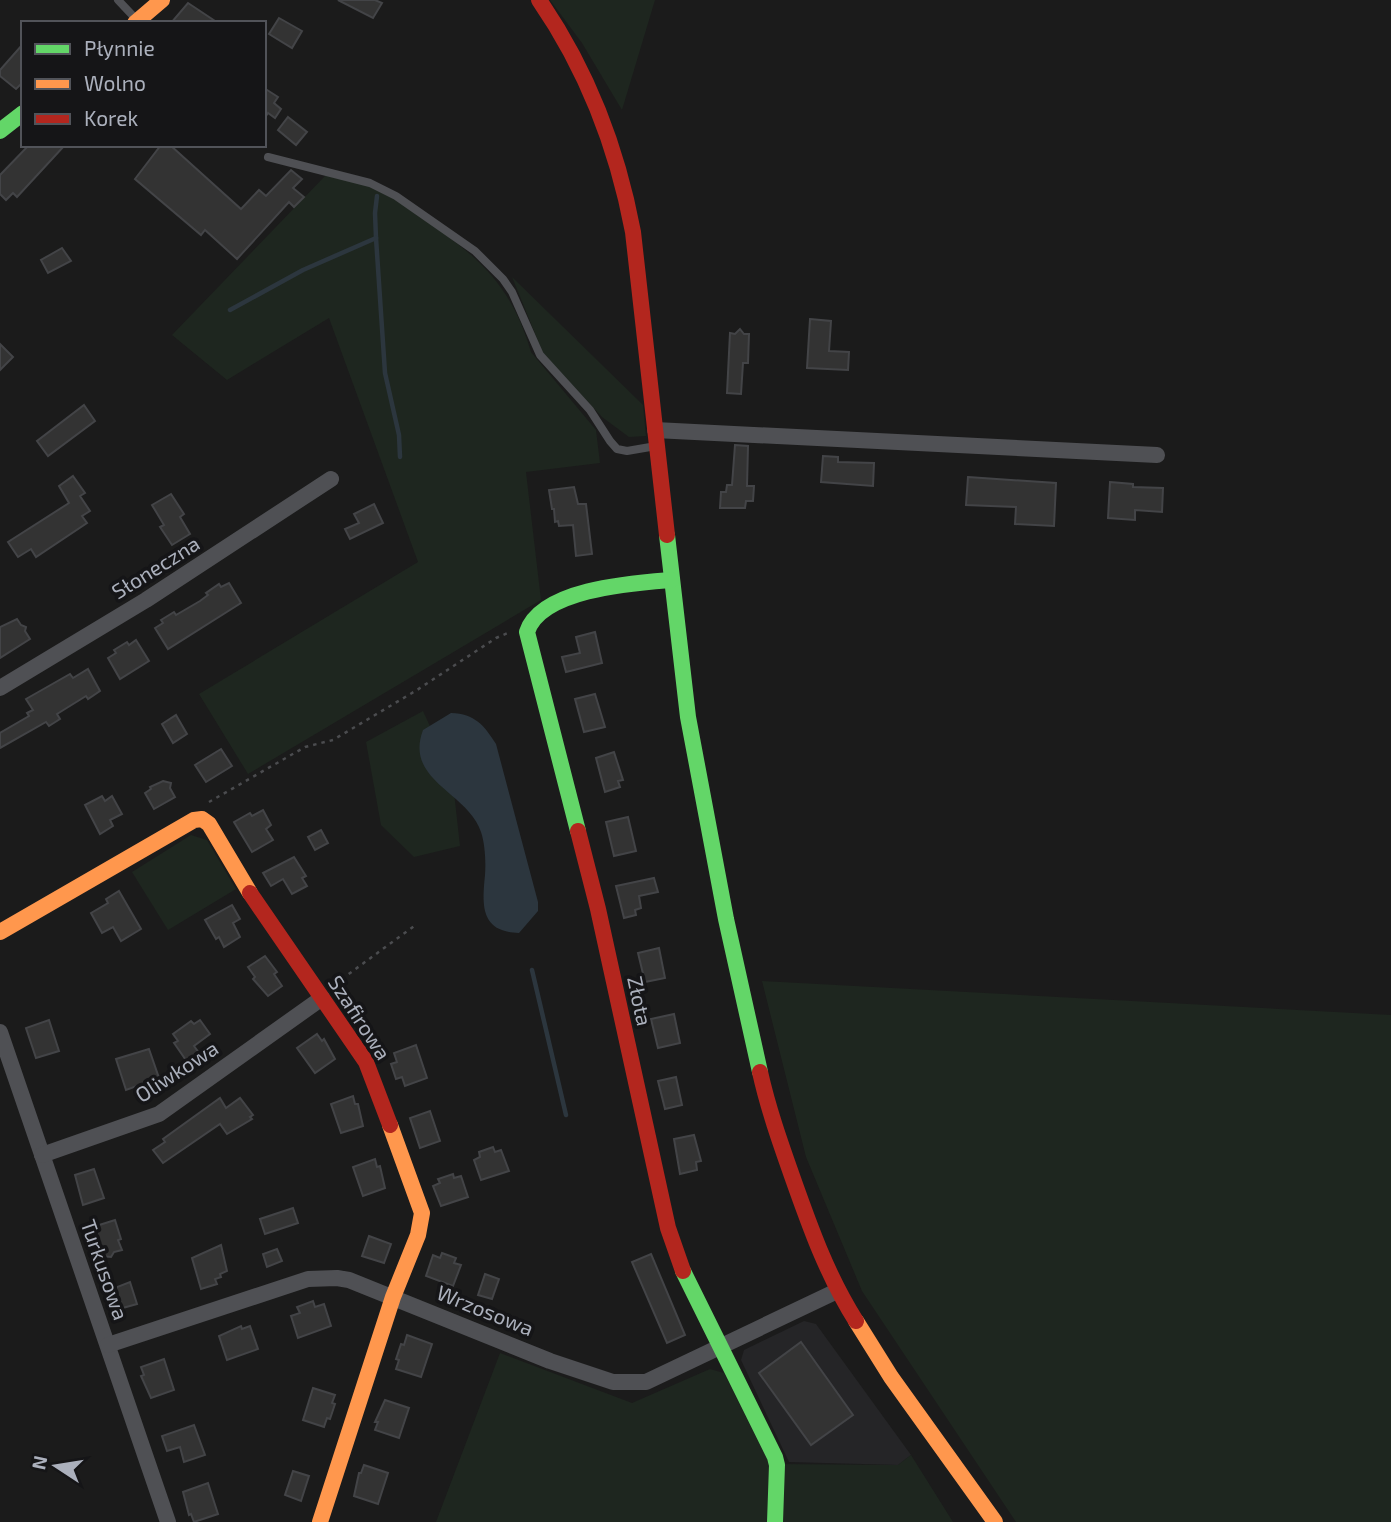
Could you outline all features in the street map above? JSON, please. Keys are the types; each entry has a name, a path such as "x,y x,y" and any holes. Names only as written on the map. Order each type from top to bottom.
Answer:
{"street":[{"path":"136,21 162,0"},
{"path":"539,0 566,40 585,78 607,124 618,160 633,232 690,729 750,1032 780,1142 812,1233 837,1291 898,1388 995,1522"},
{"path":"0,131 21,115"},
{"path":"655,438 1157,455"},
{"name":"Słoneczna","path":"0,688 146,600 331,480"},
{"path":"529,624 539,614 574,594 592,588 671,580"},
{"name":"Złota","path":"529,624 528,639 598,909 664,1215 688,1282 775,1457 775,1522"},
{"name":"Szafirowa","path":"0,932 194,820 202,819 209,824 254,900 324,994 366,1062 422,1213 418,1235 393,1297 320,1522"},
{"name":"Oliwkowa","path":"42,1155 159,1114 324,994"},
{"name":"Turkusowa","path":"0,1032 168,1522"},
{"name":"Wrzosowa","path":"108,1345 316,1278 349,1280 550,1360 613,1382 646,1382 837,1291"}],"lane":[{"path":"118,0 136,21"},
{"path":"268,157 370,183 396,196 475,251 491,265 513,292 540,355 590,410 617,449 627,451 655,438"}],"path":[{"path":"305,747 332,740 417,690 496,638 529,624"},
{"path":"211,802 211,810"},
{"path":"324,994 417,924"}],"shaded area":[{"path":"550,0 655,0 622,110 582,43"},
{"path":"326,175 388,194 457,244 489,272 513,307 531,352 596,430 600,463 526,472 541,600 248,774 199,694 418,562 329,318 227,380 172,335"},
{"path":"512,277 643,405 646,436 629,437 602,417 543,353"},
{"path":"423,711 452,774 460,846 414,857 381,825 366,742"},
{"path":"451,713 473,718 496,744 538,902 538,911 519,933 497,928 486,915 485,859 481,832 464,806 440,785 422,762 420,747 423,730"},
{"path":"191,835 207,840 236,889 168,930 132,872"},
{"path":"762,981 1391,1015 1391,1522 1016,1522 862,1291 806,1157"},
{"path":"804,1321 816,1324 911,1455 898,1465 789,1462 741,1360 744,1350"},
{"path":"500,1353 632,1403 710,1369 724,1373 770,1464 898,1465 911,1455 953,1522 436,1522"}],"building":[{"path":"338,0 375,0 382,3 373,18"},
{"path":"188,3 215,21 173,21"},
{"path":"279,18 302,31 292,48 269,34"},
{"path":"21,46 21,84 16,89 0,76 0,70"},
{"path":"266,89 278,97 274,103 281,109 275,118 268,113 266,116"},
{"path":"288,117 307,132 296,145 278,130"},
{"path":"27,147 63,147 17,197 13,193 6,200 0,194 0,175"},
{"path":"159,147 172,147 241,209 259,190 266,196 291,170 302,179 293,188 304,197 294,207 289,202 237,259 205,230 201,235 135,179"},
{"path":"62,248 71,261 48,273 41,260"},
{"path":"810,319 831,321 829,351 849,352 848,370 807,368"},
{"path":"740,329 744,334 749,334 748,363 743,363 741,394 727,393 730,333 735,334"},
{"path":"0,344 13,357 0,370"},
{"path":"84,405 95,421 48,456 37,441"},
{"path":"735,445 748,446 747,486 754,486 753,501 746,501 745,508 720,508 721,492 726,492 727,485 732,485"},
{"path":"823,456 838,457 838,462 874,463 873,486 821,482"},
{"path":"73,476 85,493 80,496 90,511 82,516 87,523 36,557 31,549 18,557 8,542 69,503 59,486"},
{"path":"968,477 1056,483 1054,526 1015,524 1016,507 966,505"},
{"path":"1110,482 1133,484 1133,487 1163,488 1162,512 1135,510 1135,520 1108,518"},
{"path":"574,487 578,504 586,504 592,554 576,556 573,525 559,526 558,521 555,522 549,490"},
{"path":"171,494 184,514 180,517 190,534 172,545 160,527 164,525 152,505"},
{"path":"374,504 383,523 350,539 345,529 359,523 354,514"},
{"path":"229,583 241,603 168,649 155,628 163,623 161,620 200,601 219,584 221,587"},
{"path":"17,619 26,627 25,631 30,639 0,658 0,627"},
{"path":"595,632 602,663 566,672 562,657 580,653 576,637"},
{"path":"136,640 149,661 120,679 108,658 116,653 114,650"},
{"path":"88,669 100,691 88,699 86,696 57,714 60,719 49,726 46,722 0,748 0,733 29,716 27,713 33,710 26,699 70,674 73,678"},
{"path":"595,694 605,727 584,732 575,699"},
{"path":"176,715 187,734 173,743 162,724"},
{"path":"221,749 232,766 206,782 195,765"},
{"path":"614,752 623,780 618,781 620,787 605,792 596,758"},
{"path":"163,781 171,783 170,788 175,797 154,809 145,793 150,787"},
{"path":"102,796 105,801 112,796 122,814 110,820 113,826 100,834 85,805"},
{"path":"263,810 271,825 266,829 273,840 252,852 234,822 250,813 252,816"},
{"path":"628,817 636,851 614,856 606,822"},
{"path":"321,830 328,843 315,850 308,837"},
{"path":"294,857 306,876 302,878 307,886 292,894 283,879 271,886 263,873"},
{"path":"654,878 658,892 639,896 641,908 635,910 636,915 624,918 616,886"},
{"path":"119,891 141,929 121,941 113,927 102,933 91,913 108,903 106,899"},
{"path":"232,905 240,919 233,923 240,937 224,947 205,920"},
{"path":"659,948 665,978 645,982 638,953"},
{"path":"265,956 277,972 274,974 282,986 268,996 253,979 255,977 248,967"},
{"path":"674,1014 680,1043 658,1048 651,1019"},
{"path":"49,1020 59,1051 36,1058 26,1028"},
{"path":"200,1020 210,1034 194,1046 202,1057 190,1066 174,1043 178,1041 173,1034 191,1021 194,1024"},
{"path":"317,1034 322,1041 324,1039 335,1059 315,1073 297,1048"},
{"path":"416,1045 427,1078 405,1086 402,1077 396,1079 391,1064 397,1062 394,1053"},
{"path":"149,1049 159,1078 126,1090 116,1059"},
{"path":"676,1077 682,1105 665,1109 658,1081"},
{"path":"353,1096 355,1104 358,1104 363,1126 341,1133 331,1104"},
{"path":"220,1098 226,1108 240,1098 253,1115 250,1117 252,1119 227,1134 220,1124 163,1163 153,1150 165,1142 163,1139"},
{"path":"430,1111 440,1141 420,1148 410,1118"},
{"path":"694,1135 701,1161 696,1162 697,1170 680,1174 674,1139"},
{"path":"493,1147 495,1152 501,1150 509,1171 481,1180 474,1160 480,1157 479,1152"},
{"path":"375,1159 377,1167 380,1166 385,1188 363,1196 353,1167"},
{"path":"94,1169 104,1198 83,1205 75,1175"},
{"path":"453,1174 454,1178 461,1176 468,1197 441,1206 433,1186 440,1183 438,1179"},
{"path":"293,1208 298,1223 265,1234 260,1219"},
{"path":"115,1220 122,1250 114,1252 111,1257 102,1256 93,1227"},
{"path":"369,1236 391,1244 384,1263 362,1256"},
{"path":"221,1245 227,1271 215,1279 217,1284 201,1289 192,1258"},
{"path":"277,1249 282,1261 267,1267 263,1254"},
{"path":"442,1253 456,1258 454,1263 461,1265 453,1286 426,1276 433,1255 440,1258"},
{"path":"651,1254 685,1335 667,1343 632,1262"},
{"path":"485,1274 499,1279 492,1299 478,1295"},
{"path":"130,1282 137,1304 119,1309 112,1289"},
{"path":"313,1301 315,1307 324,1304 331,1326 298,1338 291,1316 300,1313 297,1307"},
{"path":"241,1326 242,1329 250,1326 258,1349 227,1360 219,1336"},
{"path":"407,1335 432,1344 421,1377 396,1369 399,1360 396,1359"},
{"path":"801,1342 853,1415 811,1445 759,1373"},
{"path":"164,1359 174,1390 151,1398 141,1376 144,1375 141,1367"},
{"path":"313,1388 335,1395 330,1419 327,1418 324,1427 303,1420"},
{"path":"385,1400 409,1408 399,1438 375,1430 378,1422 375,1422"},
{"path":"194,1425 205,1455 184,1462 180,1447 167,1451 162,1436"},
{"path":"364,1465 388,1473 378,1504 354,1496 359,1473"},
{"path":"293,1471 309,1476 301,1501 285,1495"},
{"path":"208,1483 218,1514 194,1522 191,1514 189,1515 183,1492"}],"waterway":[{"path":"377,196 376,238 385,373 399,435 400,457"},
{"path":"230,310 303,270 376,238"},
{"path":"532,970 566,1115"}],"traffic: fast":[{"path":"0,131 21,115"},
{"path":"667,535 688,717 726,919 760,1072"},
{"path":"578,831 527,632 536,618 550,606 569,597 612,586 671,580"},
{"path":"683,1271 775,1457 775,1522"}],"traffic: slow":[{"path":"137,21 162,0"},
{"path":"0,932 194,820 202,819 209,824 250,893"},
{"path":"320,1522 393,1297 418,1235 422,1213 390,1125"},
{"path":"856,1321 891,1377 995,1522"}],"traffic: jam":[{"path":"539,0 586,82 609,140 626,201 633,232 667,535"},
{"path":"578,831 598,909 668,1228 683,1271"},
{"path":"250,893 366,1062 390,1125"},
{"path":"760,1072 779,1138 813,1232 836,1286 856,1321"}]}
